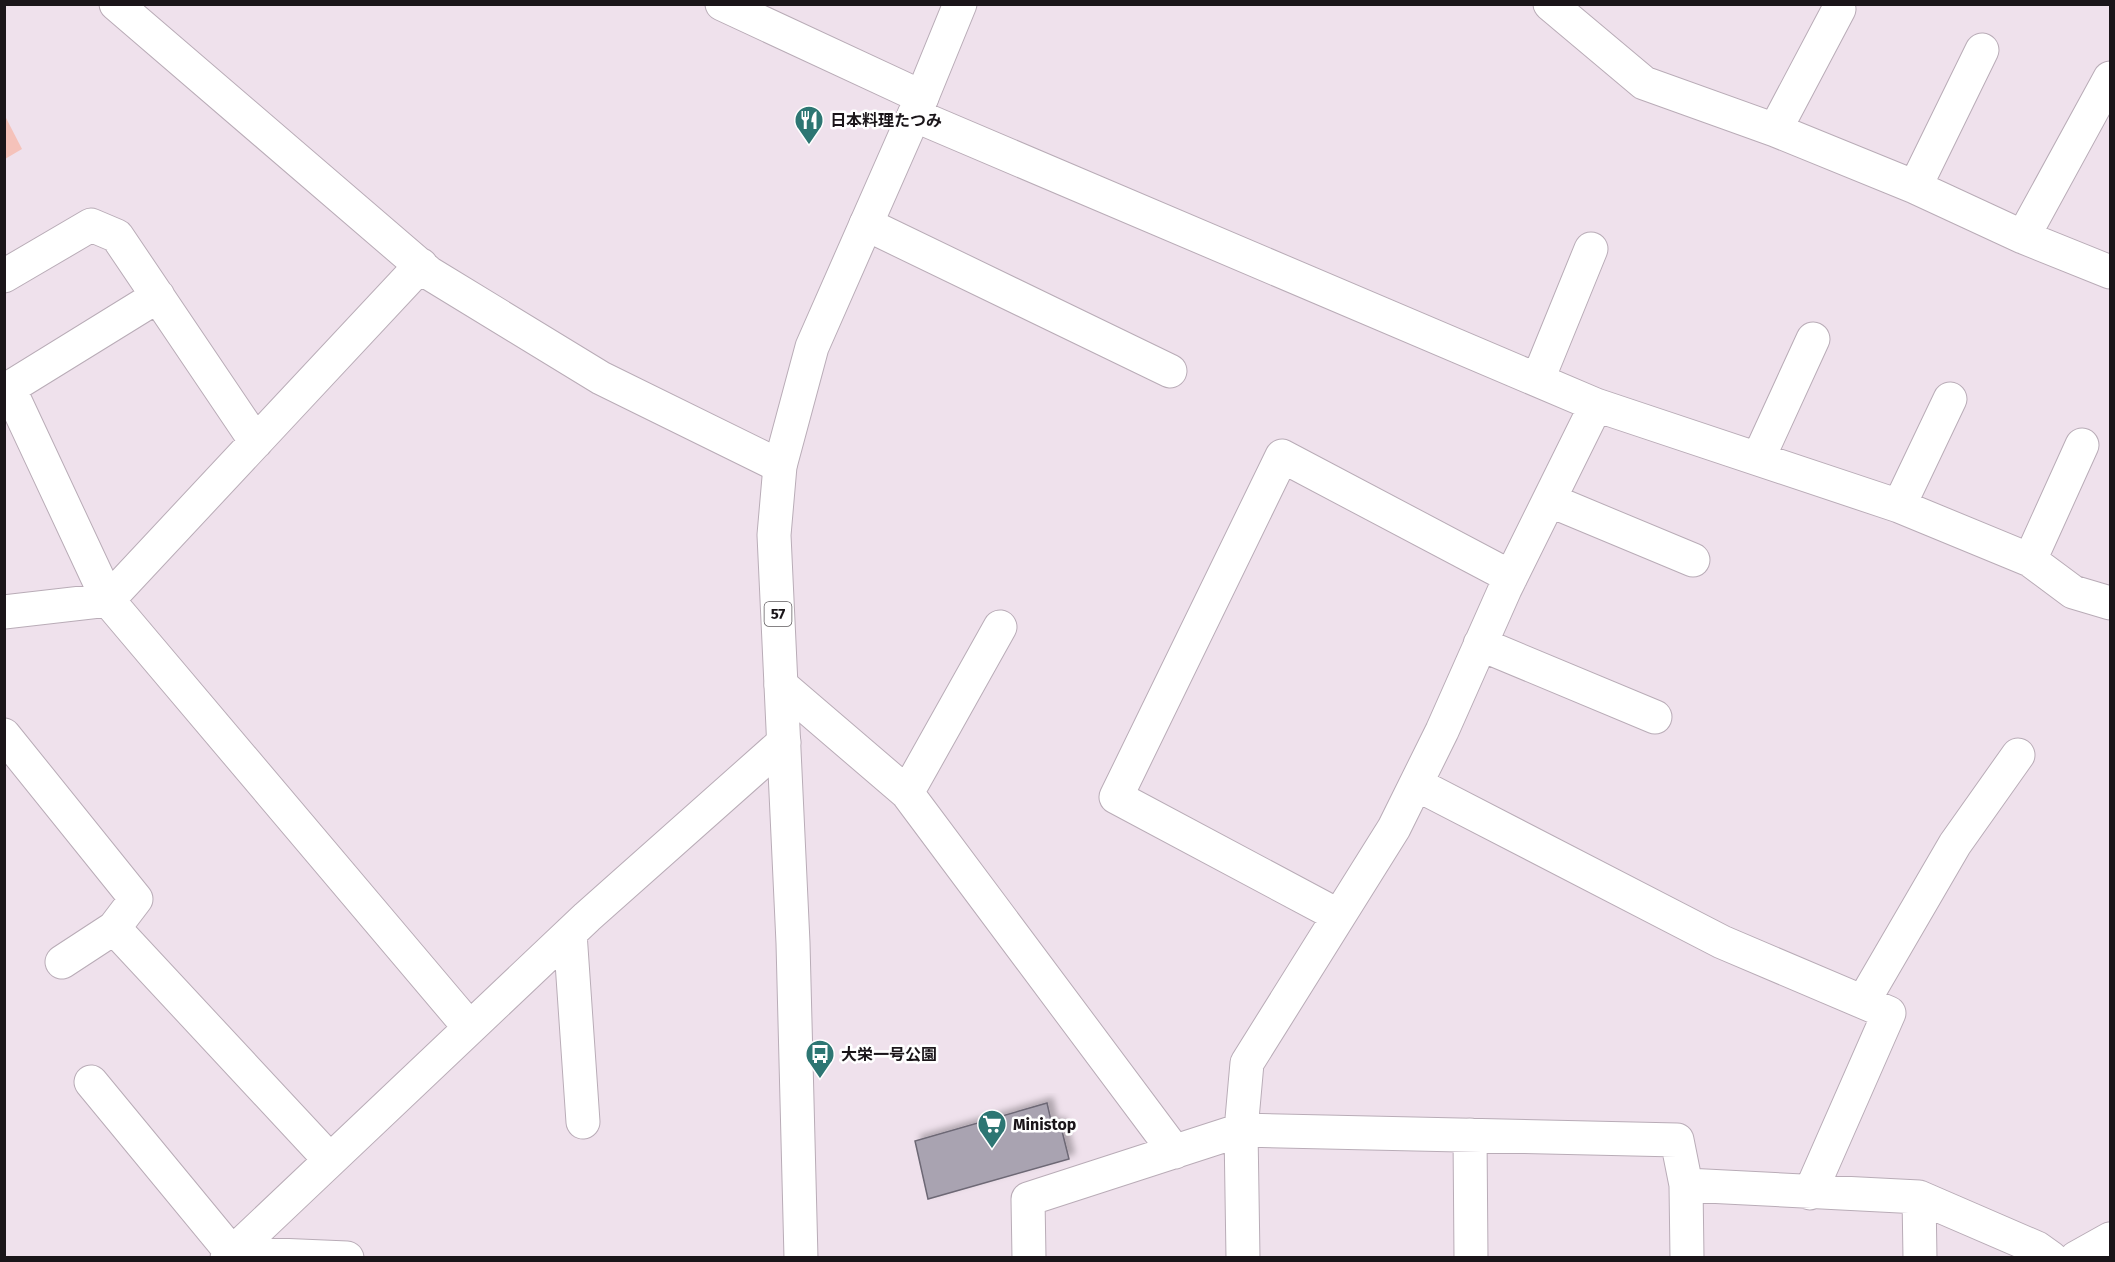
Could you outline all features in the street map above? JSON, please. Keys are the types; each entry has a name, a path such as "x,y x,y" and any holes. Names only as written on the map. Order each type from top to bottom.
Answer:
{"street":[{"path":"116,4 429,273 601,378 780,466"},
{"path":"722,4 918,106 1538,380 1596,405 1899,506 2030,560 2073,592 2110,603"},
{"name":"57","path":"801,1257 794,943 774,535 780,466 812,347 918,106 960,4"},
{"path":"1550,4 1644,83 1775,130 1915,187 2023,237 2110,272"},
{"path":"1775,130 1839,9"},
{"path":"1915,187 1982,50"},
{"path":"2023,237 2110,78"},
{"path":"866,224 1170,372"},
{"path":"4,276 91,225 117,236 256,442"},
{"path":"1538,380 1591,249"},
{"path":"4,612 108,600 421,265"},
{"path":"158,296 9,388 108,600 470,1028"},
{"path":"1758,459 1814,339"},
{"path":"1899,506 1950,399"},
{"path":"1243,1257 1241,1130 1247,1063 1394,828 1442,731 1511,577 1596,405"},
{"path":"2030,560 2082,445"},
{"path":"1339,916 1116,797 1282,456 1511,577"},
{"path":"1549,500 1693,560"},
{"path":"907,793 1000,627"},
{"path":"1480,644 1655,717"},
{"path":"782,685 907,793 1175,1152"},
{"path":"4,735 136,899 114,928 62,962"},
{"path":"230,1255 570,933 784,742"},
{"path":"1863,1002 1955,844 2018,756"},
{"path":"1416,784 1722,942 1889,1013 1810,1193"},
{"path":"114,928 330,1160"},
{"path":"570,933 583,1122"},
{"path":"92,1082 230,1255"},
{"path":"1029,1257 1028,1199 1241,1130 1677,1140 1686,1185 1687,1257"},
{"path":"1470,1135 1471,1257"},
{"path":"1686,1185 1919,1197 2037,1248 2051,1257"},
{"path":"1919,1197 1920,1257"},
{"path":"2076,1257 2110,1239"},
{"path":"230,1255 347,1257"}],"shaded area":[{"path":"5,116 22,149 4,159"}],"building":[{"name":"Ministop","path":"1047,1103 1052,1125 1060,1123 1069,1159 928,1199 915,1141"}],"place":[{"name":"日本料理たつみ","path":"809,146"},
{"name":"大栄一号公園","path":"820,1080"},
{"name":"Ministop","path":"992,1150"}]}
